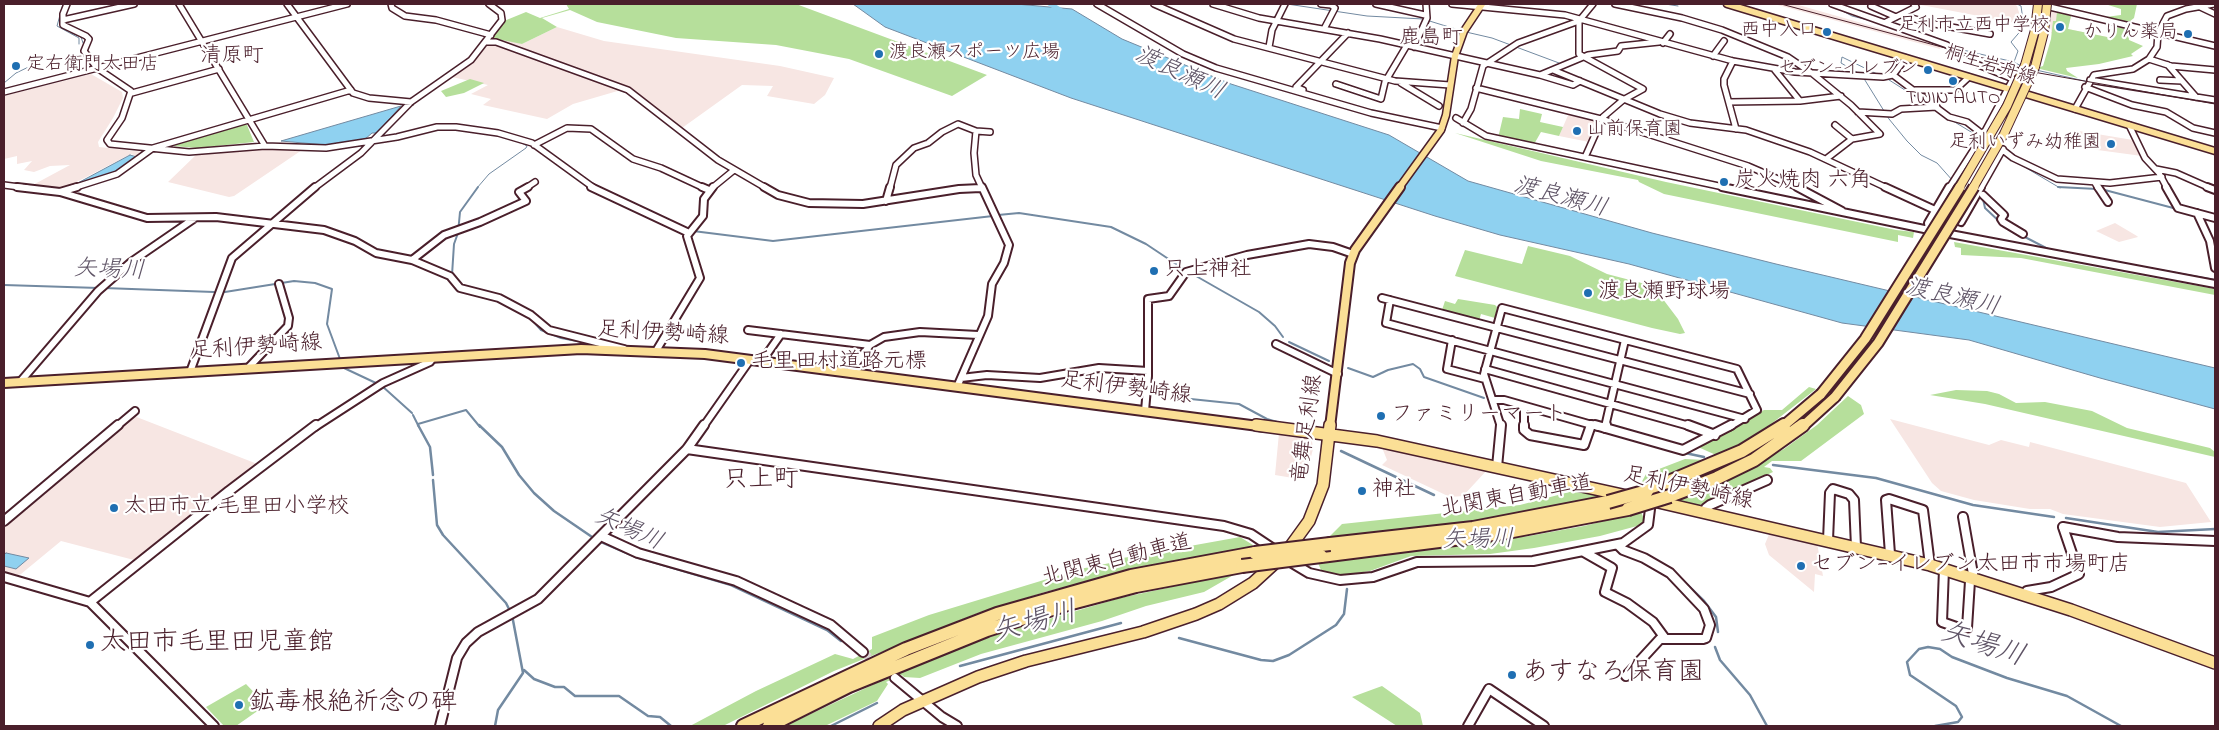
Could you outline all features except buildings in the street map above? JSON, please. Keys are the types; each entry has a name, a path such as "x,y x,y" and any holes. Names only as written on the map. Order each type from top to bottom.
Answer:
{"highway":[{"name":"北関東自動車道","path":"743,726 889,656 997,614 1131,576 1256,553 1473,528 1649,496 1742,451 1790,422 1821,394 1865,339 1938,224 2030,66 2038,4"},
{"name":"北関東自動車道","path":"769,726 849,686 987,630 1068,604 1136,586 1242,566 1502,533 1592,517 1628,509 1670,496 1716,478 1754,460 1792,435 1835,397 1878,343 2004,134 2044,32 2047,4"}],"main road":[{"name":"桐生岩舟線","path":"1727,4 2215,151"},
{"name":"竜舞足利線","path":"879,726 903,710 924,702 953,687 1000,669 1143,632 1196,614 1219,604 1253,583 1283,556 1298,538 1318,501 1323,485 1338,374 1347,276 1354,252 1441,130 1456,56 1464,31 1480,5"},
{"name":"足利伊勢崎線","path":"4,383 581,349 656,350 762,361 1390,443 1497,467 1649,496 1705,513 1890,554 1972,577 2215,663"},
{"name":"竜舞足利線","path":"890,726 924,702"}],"street":[{"path":"67,4 63,25 89,39 84,51 97,68 130,88 132,93 122,118 107,142 189,152 265,146 326,148 444,127 498,133 534,145 590,186 689,233"},
{"path":"63,20 134,4"},
{"path":"179,4 265,146"},
{"path":"287,4 351,90 362,98 411,102"},
{"path":"4,92 347,4"},
{"path":"391,4 392,8 405,16 436,20 491,34"},
{"path":"190,372 232,258 273,222 375,140 411,102 461,69 486,42 502,17 502,13 489,4"},
{"path":"1096,4 1183,54 1216,68 1362,110 1441,130"},
{"path":"1154,4 1226,36 1321,62 1387,79 1450,85"},
{"path":"1213,4 1259,18 1407,45 1540,75 1573,85 1580,82"},
{"path":"1268,47 1272,30 1285,4"},
{"path":"1321,4 1332,5 1335,8 1324,29"},
{"path":"1376,4 1425,15"},
{"path":"1414,47 1426,18 1426,4"},
{"path":"1452,4 1480,5 1552,14 1712,56 1774,69 1813,74 1867,77 1893,75 1957,121 1967,122 2019,161 2057,178 2095,183 2162,177"},
{"path":"1463,122 1471,108 1480,70 1487,63 1518,43 1580,20 1592,4"},
{"path":"1615,4 1682,18 1730,33 1788,57 1813,74 1841,96 1880,134 1852,139 1826,159"},
{"path":"1832,4 1886,22 1947,46 1952,49 1952,53 2013,79 1983,135 1935,209 1928,223 1929,230"},
{"path":"1863,4 1873,5 1898,16 1990,34"},
{"path":"1886,22 1916,7 1914,4"},
{"path":"2038,4 2064,12 2215,46"},
{"path":"2063,4 2064,12"},
{"path":"2075,108 2088,82 2097,75 2133,69 2149,59 2158,47 2158,33 2167,16 2198,6 2214,4"},
{"path":"2198,6 2215,14"},
{"path":"1580,20 1579,52 1583,57 1643,90 1623,100 1602,119 1586,155"},
{"path":"1348,33 1296,87 1374,109"},
{"path":"1540,75 1583,57 1618,51 1621,46 1661,43 1670,34"},
{"path":"1712,56 1724,41"},
{"path":"486,42 496,42 628,90 734,170 778,195 809,203 863,204 959,189 981,188"},
{"path":"1336,84 1381,99 1387,79 1407,45"},
{"path":"1893,75 1906,58"},
{"path":"2149,59 2168,65 2215,70"},
{"path":"1733,61 1724,79 1736,129"},
{"path":"2168,65 2197,97"},
{"path":"1774,69 1800,101"},
{"path":"132,93 219,70"},
{"path":"1553,70 1623,100 1678,120 1736,129 1826,159 1961,222 2004,149"},
{"path":"1914,90 1955,90 1969,77"},
{"path":"2160,80 2182,82"},
{"path":"1400,81 1438,106"},
{"path":"2088,82 2215,100"},
{"path":"2088,82 2132,105 2166,112 2193,128 2215,133"},
{"path":"1476,88 1602,119 1769,173 1844,213"},
{"path":"60,192 117,174 153,148 351,90"},
{"path":"1728,102 1800,101 1841,96"},
{"path":"1858,112 1892,114 1901,109 1937,107"},
{"path":"1456,118 1480,134 1496,139 1844,213 2215,284"},
{"path":"886,201 896,165 914,148 928,143 942,132 958,124 976,131 990,132"},
{"path":"1835,125 1852,139"},
{"path":"2129,126 2145,158 2162,177 2178,208 2215,218"},
{"path":"534,145 567,128 591,129 633,159 661,168 709,190"},
{"path":"957,387 978,335 988,316 992,284 1004,263 1009,245 976,175 974,153 976,131"},
{"path":"2156,169 2176,173 2215,190"},
{"path":"656,350 700,278 687,236 703,216 704,199 709,190 734,170"},
{"path":"412,260 444,235 526,201 519,192 535,182"},
{"path":"2095,183 2108,202"},
{"path":"4,185 60,192 136,216 160,219 195,218 273,222 324,230 355,241 376,252 412,260 450,276 460,288 469,292 499,298 531,315 548,330 624,350"},
{"path":"1983,195 2003,214 2001,219 2003,222 2023,234"},
{"path":"1974,199 1992,204"},
{"path":"2197,213 2215,255 2215,268"},
{"path":"20,382 98,291 131,262 195,218"},
{"path":"1145,412 1148,371 1148,299 1169,296 1186,272 1246,256 1309,244 1354,252"},
{"path":"248,368 288,326 289,318 279,284"},
{"path":"1382,298 1750,394"},
{"path":"1390,300 1386,323 1615,382 1745,419"},
{"path":"1493,400 1501,399 1683,450 1745,419 1757,410 1737,369 1502,308 1484,379 1493,400 1499,413 1502,434 1497,467"},
{"path":"748,330 812,336 870,345"},
{"path":"849,373 870,345 884,337 902,333 947,332 978,335"},
{"path":"762,361 781,334"},
{"path":"1452,340 1447,370 1484,379"},
{"path":"1605,428 1625,340"},
{"path":"1276,344 1338,374"},
{"path":"90,602 279,453 380,385 430,362 433,358"},
{"path":"440,726 457,658 466,643 478,632 520,611 538,599 687,449 750,360"},
{"path":"961,378 988,375 1040,378 1066,372 1099,368 1148,371"},
{"path":"1485,369 1709,431 1715,435"},
{"path":"1524,406 1524,430 1530,435 1584,444 1591,424"},
{"path":"4,521 135,412"},
{"path":"687,449 1224,526 1251,534 1308,573 1348,580 1373,577 1413,563 1533,561 1618,545 1648,525 1649,496"},
{"path":"1705,513 1706,508 1710,505 1767,480"},
{"path":"1828,540 1830,493 1833,489 1849,494 1854,500 1856,547"},
{"path":"1890,554 1886,500 1889,499 1919,507 1923,510 1930,565"},
{"path":"1944,569 1942,622 1962,629 1968,628 1972,577 1963,517"},
{"path":"2027,595 2027,591 2051,587 2079,574 2063,527 2118,537 2215,541"},
{"path":"601,536 638,553 736,581 830,626 863,652"},
{"path":"1618,545 1623,550 1644,558 1670,573 1708,614 1710,625 1706,638 1703,639 1664,638 1655,642 1626,676"},
{"path":"1584,552 1590,558 1612,568 1605,592 1626,602 1653,622 1664,638"},
{"path":"4,577 90,602 214,726"},
{"path":"895,678 942,717 957,726"},
{"path":"1468,726 1489,689 1544,726"}],"shaded area":[{"path":"1774,4 1795,4 1942,46 1940,49"},
{"path":"1916,4 2014,4 2017,6 2021,24"},
{"path":"2051,11 2071,16 2068,29 2112,38 2060,38 2051,33 2050,25 2021,19 2035,21 2036,17 2050,20"},
{"path":"557,27 604,41 780,66 834,78 825,95 814,104 767,96 773,86 742,85 682,128 629,88 494,40 513,41 522,44"},
{"path":"489,43 618,87 616,89 621,90 573,104 547,119 483,105 491,99 471,94 488,85 452,77 475,61"},
{"path":"91,74 122,92 123,98 98,142 99,147 145,152 139,157 131,154 61,190 31,186 70,165 50,166 34,172 24,170 32,161 17,164 17,156 4,159 4,96"},
{"name":"山前保育園","path":"1569,113 1597,120 1589,142 1559,136"},
{"name":"足利いずみ幼稚園","path":"2073,130 2133,140 2142,156 2090,149"},
{"path":"271,149 302,150 234,196 229,197 168,182 196,155"},
{"path":"2115,223 2138,237 2119,242 2096,231"},
{"name":"太田市立 毛里田小学校","path":"134,416 260,465 138,559 134,560 61,541 21,574 15,576 4,573 4,526"},
{"path":"1890,419 1989,445 2001,440 2029,447 2030,442 2186,483 2211,522 2160,527 2063,514 2050,509 2030,509 1974,500 1941,491 1932,483"},
{"path":"1279,433 1306,437 1312,441 1313,449 1305,480 1275,475"},
{"path":"1384,447 1488,469 1463,496 1450,497 1382,465 1387,460 1383,450"},
{"name":"セブン−イレブン太田市市場町店","path":"1770,532 1817,543 1823,576 1815,574 1814,592 1769,555 1765,544"}],"green space":[{"name":"渡良瀬スポーツ広場","path":"566,4 796,4 987,75 952,96 849,59 776,45 676,38 597,22 570,10 542,18 557,27 522,44 492,38 504,21 526,12 540,18 569,9"},
{"path":"2105,4 2137,4 2134,18 2129,22 2121,22 2098,18 2121,15 2121,9"},
{"path":"2057,12 2071,16 2068,29 2112,38 2114,27 2128,29 2129,40 2143,46 2131,54 2133,56 2099,64 2066,68 2067,71 2078,78 2040,69 2043,66 2051,39 2053,21 2056,21"},
{"path":"470,79 484,83 464,93 446,97 441,91"},
{"path":"1520,109 1542,114 1540,122 1563,127 1559,136 1541,132 1533,146 1498,138 1503,117 1519,119"},
{"path":"237,125 247,125 254,142 198,148 172,146"},
{"path":"1455,133 1666,182 1896,230 1914,232 1913,238 1898,235 1898,242 1664,194 1638,180 1541,161"},
{"path":"1954,242 2215,289 2215,295 2021,258 1961,255 1961,248 1955,247"},
{"name":"渡良瀬野球場","path":"1528,246 1570,256 1607,274 1653,286 1678,319 1685,333 1680,334 1652,328 1455,276 1465,250 1522,264"},
{"path":"1458,299 1495,305 1497,307 1495,318 1481,314 1479,321 1442,310 1445,301 1455,304"},
{"path":"1809,387 1816,389 1771,424 1736,446 1716,455 1698,447 1764,410 1782,410"},
{"path":"1956,390 1987,391 1999,394 2016,403 2045,402 2092,411 2127,428 2210,448 2215,452 2215,457 1985,404 1930,395"},
{"path":"1848,396 1861,405 1864,414 1801,461 1772,461 1764,467 1770,468 1773,472 1698,506 1674,502 1722,482 1784,449 1817,425"},
{"path":"1685,459 1706,460 1639,487 1646,474"},
{"path":"1577,490 1603,496 1485,519 1328,538 1342,524 1520,505"},
{"path":"1641,512 1645,521 1637,526 1600,536 1534,548 1490,554 1411,556 1370,571 1344,575 1326,574 1321,570 1318,563 1529,536 1584,526"},
{"path":"1240,537 1253,545 1251,548 1137,569 1045,592 978,613 834,671 723,726 690,726 756,691 835,654 853,659 872,649 872,637 929,615 1080,569 1115,562 1123,558"},
{"path":"1237,573 1204,592 1146,606 1102,621 981,654 920,678 904,677 902,675 886,682 888,684 877,701 825,726 785,726 900,672 998,634 1120,598"},
{"path":"246,684 266,705 236,726 224,726 206,707"},
{"path":"1382,686 1420,713 1423,726 1397,726 1352,697"}],"water":[{"name":"渡良瀬川","path":"853,4 1016,4 1072,9 1122,39 1231,84 1389,135 1468,181 1652,233 2215,368 2215,409 1969,340 1842,323 1629,264 1500,235 1435,216 1071,98 885,27"},
{"path":"401,106 377,133 372,133 364,140 326,145 281,141"},
{"path":"130,155 137,157 122,168 106,176 74,185"},
{"path":"6,553 29,558 16,569 4,566 4,555"}],"waterway":[{"name":"矢場川","path":"63,4 57,26 79,38 79,44"},
{"path":"1050,4 1067,14"},
{"path":"1287,4 1367,16 1423,19 1462,31"},
{"path":"1665,4 1678,6"},
{"path":"2014,62 2018,51 2011,42 2024,27 2021,6 2017,4"},
{"path":"1837,8 1852,16 1872,21"},
{"path":"1898,30 1936,44"},
{"path":"1466,32 1492,38 1559,63"},
{"name":"矢場川","path":"71,33 81,37 83,43"},
{"path":"1963,50 2014,62"},
{"path":"1860,74 1841,63 1842,57 1879,75"},
{"name":"矢場川","path":"4,83 16,73 39,62"},
{"path":"2014,62 2021,66"},
{"path":"2036,70 2089,82"},
{"path":"1863,77 1889,119 1907,141 1921,155 1937,163 1953,181"},
{"path":"1886,78 1930,106"},
{"path":"1953,121 1981,138"},
{"path":"477,188 489,174 526,148 527,146 520,142"},
{"path":"2001,153 2058,187"},
{"path":"565,164 579,174"},
{"path":"452,275 454,244 458,233 460,212 478,187"},
{"path":"2058,187 2097,189"},
{"path":"2101,189 2177,209"},
{"path":"1979,196 1983,199 1985,208 2002,224"},
{"path":"998,215 1019,213 1111,227 1146,244 1185,270"},
{"path":"693,231 773,241 993,216"},
{"path":"2023,236 2050,250"},
{"path":"2104,260 2215,280"},
{"path":"1189,272 1259,312 1275,326 1283,337"},
{"name":"矢場川","path":"225,292 294,281 315,283 332,289 327,324 340,359"},
{"name":"矢場川","path":"4,285 99,288"},
{"name":"矢場川","path":"104,288 214,292"},
{"path":"533,321 541,330 561,338 598,345"},
{"path":"1289,342 1329,361"},
{"path":"1348,368 1373,377 1388,370 1413,364 1420,369 1424,377 1484,398"},
{"name":"矢場川","path":"344,368 378,384"},
{"path":"883,373 945,381"},
{"path":"1149,378 1181,398 1239,404 1267,419 1284,424"},
{"name":"矢場川","path":"382,386 412,413"},
{"name":"矢場川","path":"418,424 466,410 480,427"},
{"name":"矢場川","path":"413,415 418,425"},
{"path":"418,425 430,447 433,475"},
{"name":"矢場川","path":"479,425 502,447 519,475 534,493 554,511 595,539"},
{"path":"1341,451 1434,495"},
{"path":"1685,453 1704,457"},
{"path":"1773,465 1876,478 1973,505 2054,517"},
{"path":"433,480 437,525 443,535 506,603 510,611"},
{"path":"2066,518 2158,532 2215,529"},
{"name":"矢場川","path":"599,541 636,557 731,585 827,630 841,641"},
{"name":"矢場川","path":"1382,570 1413,559"},
{"name":"矢場川","path":"1672,570 1704,601 1716,617 1718,632"},
{"name":"矢場川","path":"1179,638 1261,660 1273,661 1289,655 1336,625 1344,614 1347,589"},
{"path":"495,726 498,710 523,673 512,615"},
{"name":"矢場川","path":"960,666 1121,623"},
{"name":"矢場川","path":"1715,647 1720,660 1750,695 1767,726"},
{"name":"矢場川","path":"1935,726 1958,722 1962,717 1956,706 1910,675 1907,662 1919,649 1928,647 1940,649 1952,657 2007,678 2067,696 2121,726"},
{"path":"524,670 534,679 555,687 564,687 575,696 619,696 648,716 660,717 671,726"},
{"path":"831,726 877,703"}],"tunnel":[{"path":"863,652 877,664"}],"railway":[{"path":"1781,4 2039,73 2215,104"}],"place":[{"name":"足利市立西中学校","path":"2060,27"},
{"name":"西中入口","path":"1827,32"},
{"name":"かりん薬局","path":"2188,34"},
{"name":"渡良瀬スポーツ広場","path":"879,54"},
{"name":"定右衛門太田店","path":"16,66"},
{"name":"セブン-イレブン","path":"1928,70"},
{"name":"TWIN AUTO","path":"1953,81"},
{"name":"山前保育園","path":"1577,131"},
{"name":"足利いずみ幼稚園","path":"2111,144"},
{"name":"炭火焼肉 六角","path":"1724,182"},
{"name":"只上神社","path":"1154,271"},
{"name":"渡良瀬野球場","path":"1588,293"},
{"name":"毛里田村道路元標","path":"741,363"},
{"name":"ファミリーマート","path":"1381,416"},
{"name":"神社","path":"1362,491"},
{"name":"太田市立 毛里田小学校","path":"114,508"},
{"name":"セブン−イレブン太田市市場町店","path":"1801,566"},
{"name":"太田市毛里田児童館","path":"90,645"},
{"name":"あすなろ保育園","path":"1512,675"},
{"name":"鉱毒根絶祈念の碑","path":"239,705"}],"district":[{"name":"鹿島町","path":"1431,40"},
{"name":"清原町","path":"232,58"},
{"name":"只上町","path":"761,482"}]}
